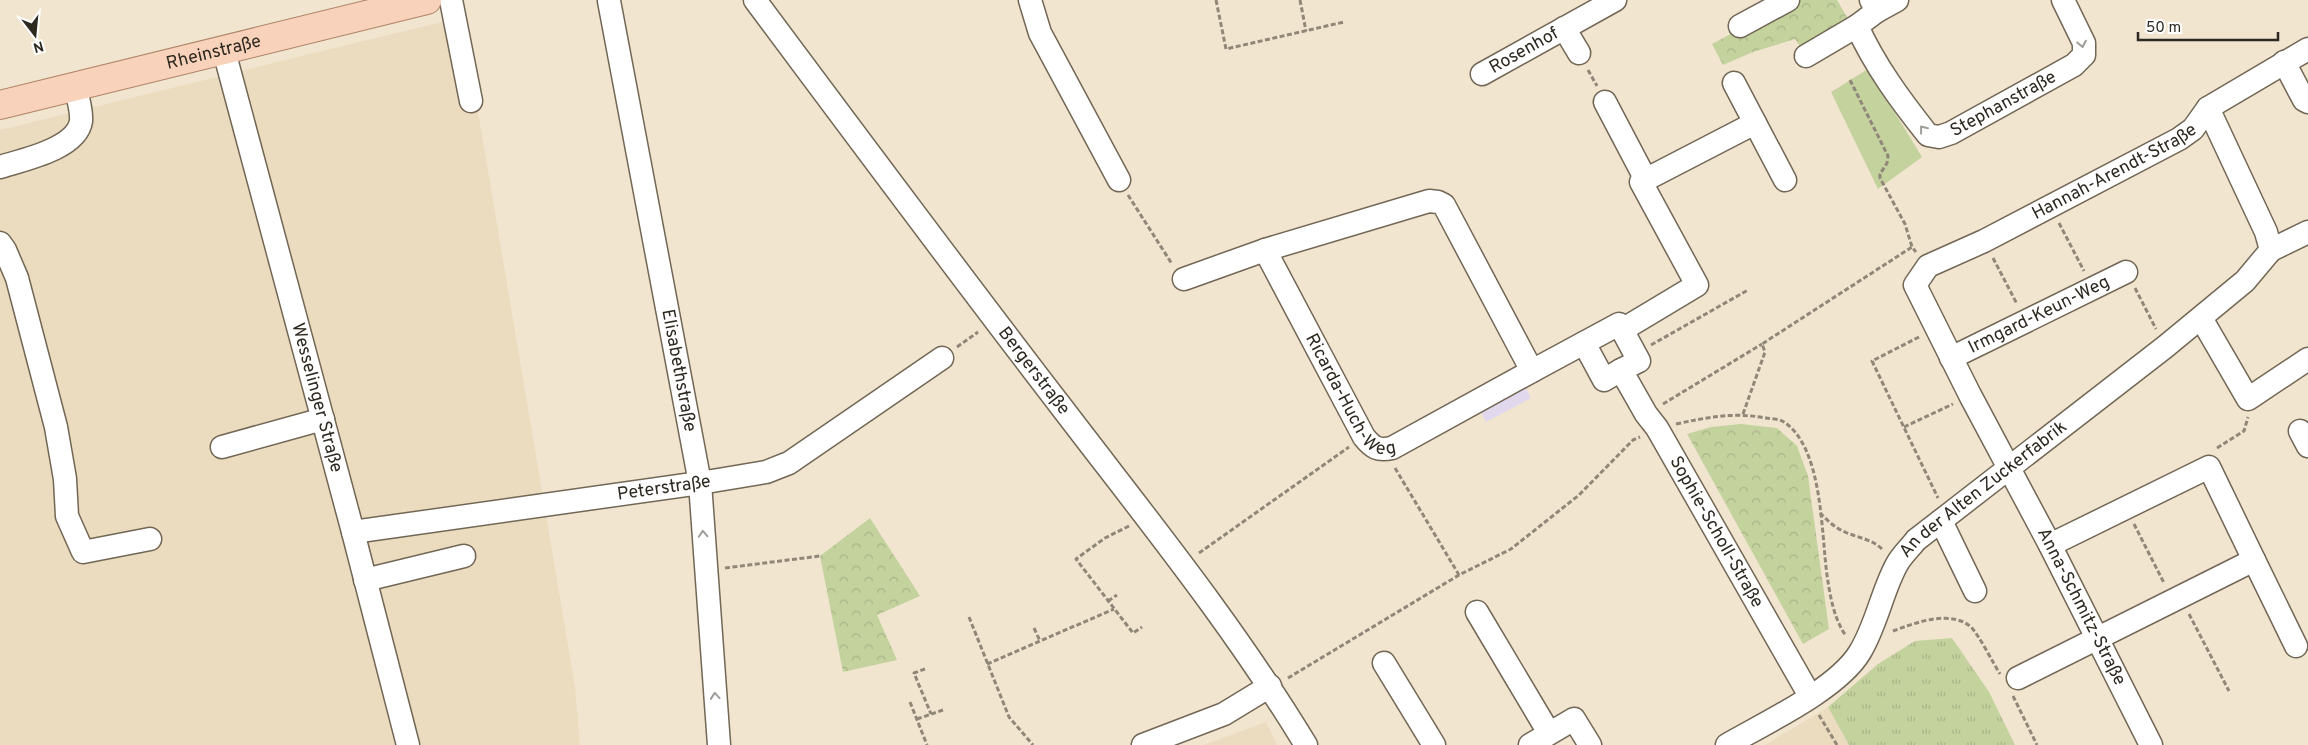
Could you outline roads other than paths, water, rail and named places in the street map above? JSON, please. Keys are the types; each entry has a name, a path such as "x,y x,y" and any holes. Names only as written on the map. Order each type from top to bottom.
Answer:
{"main road":[{"name":"Rheinstraße","path":"0,105 427,0"}],"street":[{"path":"451,0 471,101"},
{"name":"Bergerstraße","path":"755,0 996,321 1184,565 1270,686 1306,745"},
{"path":"1030,0 1040,33 1119,180"},
{"name":"Rosenhof","path":"1482,74 1615,0"},
{"path":"1740,26 1788,0"},
{"path":"1806,56 1857,26 1874,6 1897,0"},
{"name":"Stephanstraße","path":"1857,26 1896,94 1928,135 1938,137 1951,133 2074,65 2084,56 2084,43 2063,0"},
{"name":"Elisabethstraße","path":"609,1 700,483 719,745"},
{"name":"Rosenhof","path":"1564,28 1579,53"},
{"name":"Hannah-Arendt-Straße","path":"1915,285 1928,266 1984,241 2051,207 2178,139 2193,129 2208,108 2308,49"},
{"name":"Wesselinger Straße","path":"224,51 408,745"},
{"path":"2284,62 2304,100 2308,102"},
{"path":"1734,83 1785,180"},
{"path":"0,167 40,155 58,147 72,137 81,124 81,111 75,87"},
{"path":"1605,102 1646,180"},
{"path":"2208,108 2266,232 2271,250 2308,232"},
{"path":"1628,362 1604,380 1584,343 1619,324 1622,330 1697,285 1641,182 1755,123"},
{"path":"1184,279 1265,250 1429,202 1438,202 1444,205 1532,371"},
{"path":"0,243 17,278 56,427 65,479 67,516 83,552 150,539"},
{"name":"Ricarda-Huch-Weg","path":"1265,250 1373,444 1392,448 1584,343"},
{"name":"An der Alten Zuckerfabrik","path":"1727,745 1828,684 1859,653 1875,621 1897,564 1916,540 2201,318 2245,282 2271,250"},
{"name":"Irmgard-Keun-Weg","path":"1951,358 2126,272"},
{"name":"Irmgard-Keun-Weg","path":"1915,285 2009,468"},
{"path":"2201,318 2248,399 2308,358"},
{"name":"Sophie-Scholl-Straße","path":"1622,330 1628,362 1651,421 1810,696"},
{"name":"Peterstraße","path":"353,532 766,472 790,463 942,358"},
{"path":"222,447 323,419"},
{"path":"2050,545 2209,467 2296,646"},
{"name":"Anna-Schmitz-Straße","path":"2009,468 2151,745"},
{"path":"1944,518 1975,591"},
{"path":"365,580 464,556"},
{"path":"2011,683 2254,560"},
{"path":"1476,612 1549,733"},
{"path":"1384,663 1434,745"},
{"path":"1143,745 1224,714 1270,686"},
{"path":"1530,745 1574,719 1590,745"}]}
